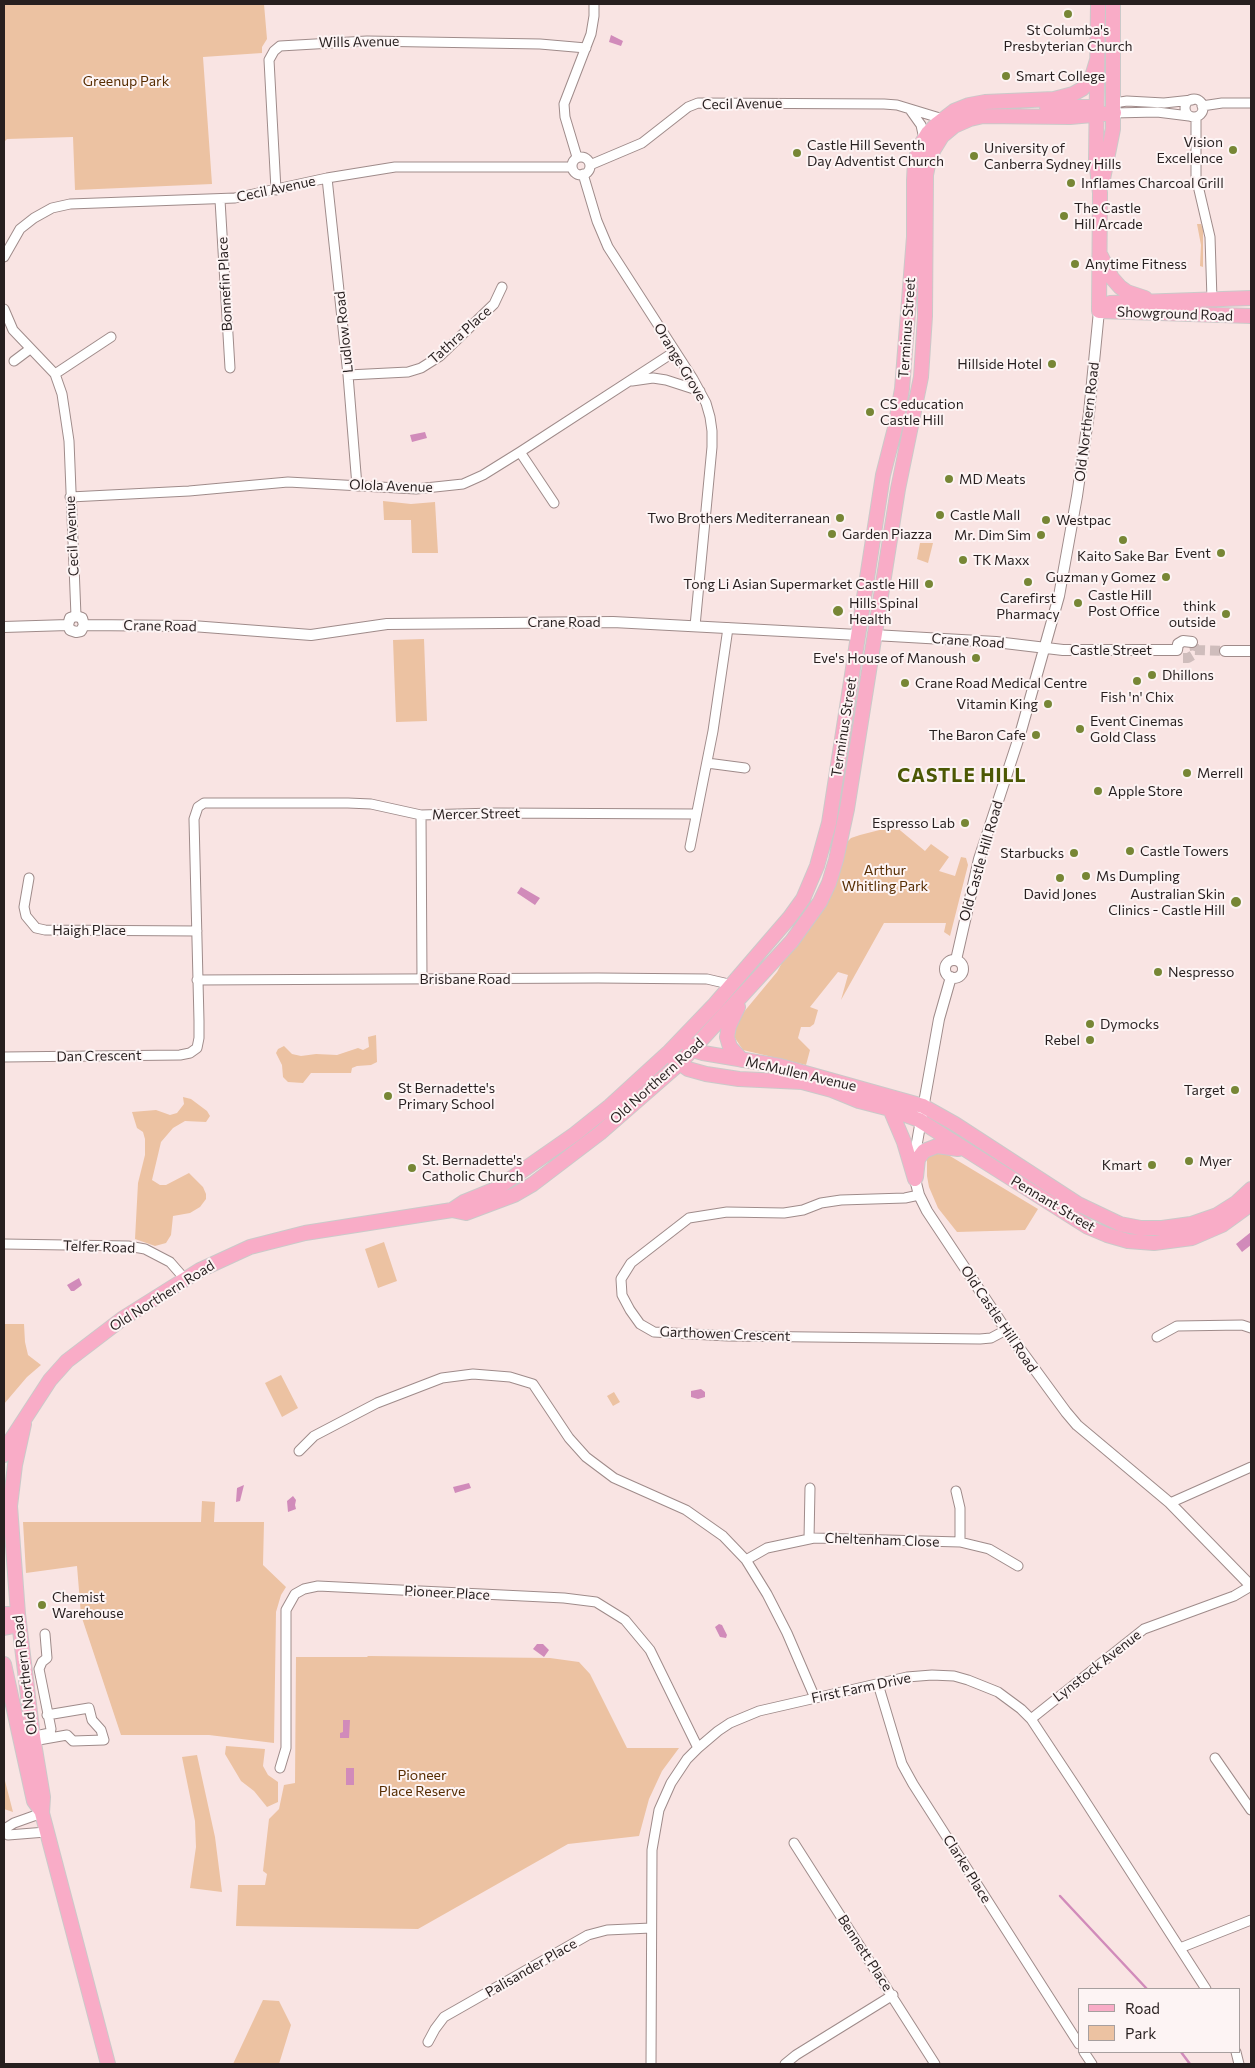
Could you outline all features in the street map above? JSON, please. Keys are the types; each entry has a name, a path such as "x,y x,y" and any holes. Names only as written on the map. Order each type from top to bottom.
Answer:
{"main road":[{"name":"Old Northern Road","path":"1098,4 1096,160 1100,193 1099,307"},
{"name":"Old Northern Road","path":"1100,193 1113,136 1113,4"},
{"path":"936,130 969,106 985,102 1054,99 1073,94 1082,89 1091,80 1097,60"},
{"path":"1004,101 1026,106 1097,111"},
{"path":"936,130 983,116 1070,117 1114,108"},
{"name":"Terminus Street","path":"821,855 832,807 883,475 902,389 914,237 916,162 936,130"},
{"name":"Terminus Street","path":"841,838 898,489 921,378 925,316 926,168 934,149 936,130"},
{"path":"1100,254 1112,278 1120,287 1133,295 1155,301"},
{"name":"Showground Road","path":"1099,307 1155,301 1251,298"},
{"name":"Showground Road","path":"1099,307 1251,316"},
{"path":"908,316 925,316"},
{"name":"Crane Road","path":"858,634 874,635"},
{"path":"832,807 847,810"},
{"name":"Old Northern Road","path":"4,1455 7,1446 50,1380 67,1361 122,1319 184,1278 228,1256 277,1239 330,1228 452,1210 466,1213 514,1195 532,1184 600,1132 680,1064 792,941 820,902 836,860 841,838"},
{"name":"Old Northern Road","path":"452,1210 464,1202 496,1189 568,1139 610,1106 668,1053 732,985 799,905 811,884 821,855"},
{"path":"732,985 738,985 746,990 732,1019 727,1037 730,1047 742,1060"},
{"path":"682,1039 693,1050"},
{"name":"McMullen Avenue","path":"693,1050 780,1066 923,1106"},
{"name":"McMullen Avenue","path":"668,1053 680,1064 706,1074 739,1079 802,1082 890,1109 919,1120"},
{"name":"Pennant Street","path":"923,1106 955,1124 1078,1204 1120,1224 1141,1228 1162,1228 1191,1224 1217,1215 1236,1203 1251,1189"},
{"path":"890,1109 904,1142 916,1179"},
{"name":"Pennant Street","path":"919,1120 1088,1227 1128,1241 1154,1243 1192,1238 1222,1225 1251,1204"},
{"path":"916,1179 918,1159 924,1151 937,1146 966,1151"},
{"name":"Old Northern Road","path":"26,1417 15,1466 10,1506 14,1618 43,1797 42,1813 46,1832 108,2064"},
{"path":"4,1628 14,1618"},
{"name":"Old Northern Road","path":"4,1664 34,1801 42,1813"},
{"path":"4,1697 18,1727"}],"street":[{"path":"577,157 565,117 564,104 593,25 594,4"},
{"name":"Wills Avenue","path":"276,190 269,60 274,51 280,46 367,41 540,44 586,48"},
{"path":"1192,100 1200,101 1202,106 1201,114 1193,116 1114,108 1127,101 1164,103 1192,100"},
{"path":"1192,100 1185,108 1193,116 1196,177 1210,237 1212,299"},
{"name":"Cecil Avenue","path":"590,165 625,152 642,142 688,107 698,103 897,105 911,110 936,130"},
{"path":"1202,106 1222,103 1251,103"},
{"path":"911,110 921,125 936,130"},
{"path":"577,157 586,158 590,165 588,171 583,174 577,174 572,167 573,161 577,157"},
{"name":"Cecil Avenue","path":"4,257 20,230 34,218 52,208 70,204 220,200 376,169 414,166 572,167"},
{"name":"Orange Grove","path":"583,174 608,247 700,391 710,417 712,431 695,626"},
{"name":"Ludlow Road","path":"328,178 348,375 356,486"},
{"name":"Bonnefin Place","path":"220,200 230,368"},
{"name":"Tathra Place","path":"348,375 408,372 421,368 440,356 489,309 494,304 502,287"},
{"name":"Old Northern Road","path":"1044,648 1058,596 1076,505 1089,413 1099,307"},
{"name":"Cecil Avenue","path":"4,309 13,330 55,374 62,394 67,423 76,616"},
{"path":"55,374 111,337"},
{"path":"14,361 30,349"},
{"name":"Olola Avenue","path":"70,497 189,491 288,482 416,489 463,484 483,475 520,452 674,352"},
{"path":"627,382 653,378 666,380 700,391"},
{"path":"520,452 554,503"},
{"path":"76,616 83,620 84,625 81,631 76,632 70,630 68,625 70,618 76,616"},
{"name":"Crane Road","path":"84,625 192,626 311,635 368,626 405,623 604,622 858,634"},
{"path":"4,627 68,625"},
{"path":"690,847 695,814 707,763 728,628"},
{"name":"Crane Road","path":"874,635 996,642 1044,648"},
{"name":"Castle Street","path":"1044,648 1180,654 1180,642 1186,640 1192,642"},
{"name":"Old Castle Hill Road","path":"1044,648 1021,731 979,860 956,960 950,960 946,965 945,971 951,977 939,1019 919,1120 916,1148 916,1179 920,1195 936,1225 1052,1396 1077,1425 1170,1503 1251,1586"},
{"path":"1225,651 1251,651"},
{"path":"707,763 745,768"},
{"path":"197,980 194,819 198,807 204,803 356,803 371,804 421,815"},
{"name":"Mercer Street","path":"422,979 421,815 484,813 695,814"},
{"name":"Haigh Place","path":"29,878 24,907 26,916 36,928 45,930 197,930"},
{"name":"Brisbane Road","path":"197,980 688,979 707,980 732,985"},
{"name":"Dan Crescent","path":"4,1057 180,1055 194,1051 197,1048 199,1038 197,980"},
{"name":"Garthowen Crescent","path":"920,1195 905,1198 841,1200 821,1203 803,1210 784,1213 727,1212 689,1218 631,1263 621,1279 622,1295 640,1324 654,1332 728,1336 980,1339 991,1338 1006,1330"},
{"name":"Telfer Road","path":"4,1244 128,1246 145,1249 170,1262 184,1278"},
{"path":"1157,1336 1177,1326 1242,1325 1251,1328"},
{"path":"299,1451 314,1436 403,1392 442,1378 473,1374 510,1377 532,1384 569,1438 586,1457 614,1478 686,1510 723,1536 746,1560 783,1625 815,1698"},
{"path":"1170,1503 1251,1467"},
{"path":"809,1539 810,1488"},
{"path":"956,1491 960,1508 960,1542"},
{"name":"Cheltenham Close","path":"746,1560 767,1548 809,1539 960,1542 989,1549 1018,1566"},
{"name":"Pioneer Place","path":"280,1768 286,1748 286,1610 295,1594 304,1589 318,1586 564,1598 596,1602 625,1620 650,1650 698,1748"},
{"name":"Lynstock Avenue","path":"1031,1719 1144,1629 1234,1596 1251,1586"},
{"path":"33,1739 50,1734 51,1729 39,1669 42,1662 47,1658 45,1634"},
{"name":"First Farm Drive","path":"652,2064 652,1850 659,1810 671,1783 687,1759 698,1748 724,1727 759,1711 907,1677 954,1676 984,1685 1012,1701 1031,1719 1205,1988"},
{"name":"Clarke Place","path":"878,1684 902,1764 913,1784 1078,2042"},
{"path":"33,1739 67,1735 72,1740 104,1740 101,1730 92,1720 90,1708 47,1715"},
{"path":"1215,1758 1251,1810"},
{"path":"5,1832 14,1822 42,1813"},
{"path":"5,1832 46,1832"},
{"name":"Bennett Place","path":"794,1843 893,1995 935,2064"},
{"path":"1180,1948 1251,1920"},
{"name":"Palisander Place","path":"428,2042 444,2017 588,1935 607,1930 652,1928"},
{"path":"785,2064 796,2055 893,1995"},
{"path":"1085,2053 1092,2064"}],"green space":[{"name":"Greenup Park","path":"4,4 264,4 267,39 262,47 262,53 203,57 212,184 75,190 73,137 7,139 4,142"},
{"path":"1197,224 1201,224 1203,230 1203,267 1200,266 1201,245"},
{"path":"383,501 411,504 435,502 438,553 412,553 411,520 384,520"},
{"path":"920,543 933,543 928,563 917,559"},
{"path":"424,639 427,721 396,722 393,640"},
{"name":"Arthur Whitling Park","path":"895,826 925,851 931,844 949,857 939,871 955,876 961,857 966,858 968,865 950,936 944,932 946,923 884,923 841,1000 848,975 838,972 810,1007 818,1010 814,1024 810,1027 801,1027 798,1038 810,1050 806,1065 743,1050 733,1035 738,1019 777,972 847,842 851,838 860,835"},
{"path":"376,1035 377,1062 371,1065 352,1068 351,1073 311,1073 303,1083 288,1082 283,1077 282,1065 276,1053 278,1049 284,1046 292,1054 301,1056 316,1054 337,1055 358,1048 363,1050 369,1047 368,1037"},
{"path":"183,1097 191,1099 207,1111 210,1116 206,1122 185,1121 173,1128 161,1142 152,1180 160,1185 166,1185 189,1173 203,1187 206,1199 200,1207 190,1213 173,1216 171,1235 166,1243 155,1246 135,1239 138,1183 145,1155 145,1139 143,1132 137,1128 132,1112 156,1110 170,1115 177,1113 184,1104"},
{"path":"934,1153 944,1153 950,1156 1038,1209 1025,1230 957,1232 938,1208 929,1187 927,1159"},
{"path":"384,1242 397,1281 378,1288 365,1249"},
{"path":"4,1324 24,1324 28,1355 41,1365 27,1377 4,1404"},
{"path":"281,1375 298,1408 282,1417 265,1383"},
{"path":"614,1392 620,1402 613,1406 607,1396"},
{"path":"202,1501 215,1502 214,1522 264,1522 263,1565 286,1587 281,1595 276,1612 274,1743 209,1735 121,1735 81,1615 77,1566 26,1573 23,1522 201,1522"},
{"name":"Pioneer Place Reserve","path":"296,1657 550,1658 579,1662 590,1674 627,1748 679,1748 662,1771 649,1799 639,1836 568,1844 418,1929 236,1926 238,1885 265,1885 267,1874 263,1871 269,1819 279,1809 284,1785 295,1783"},
{"path":"226,1746 265,1749 263,1766 268,1775 278,1782 278,1802 267,1807 254,1791 241,1781 225,1754"},
{"path":"197,1755 215,1837 222,1892 190,1888 196,1847 195,1821 182,1757"},
{"path":"4,1777 13,1812 4,1809"},
{"path":"263,2000 279,2001 291,2025 279,2064 233,2064"}],"shaded area":[{"path":"611,35 623,41 621,46 609,42"},
{"path":"425,432 427,438 412,442 410,435"},
{"path":"521,887 540,898 535,905 517,893"},
{"path":"1251,1232 1251,1245 1242,1252 1236,1244"},
{"path":"79,1278 82,1285 71,1291 67,1285"},
{"path":"701,1389 705,1392 705,1397 698,1399 691,1397 691,1391"},
{"path":"469,1483 471,1488 455,1493 453,1487"},
{"path":"244,1485 240,1501 236,1502 237,1488"},
{"path":"293,1496 296,1500 296,1509 288,1512 287,1501"},
{"path":"719,1624 722,1625 727,1635 726,1638 720,1637 715,1627"},
{"path":"537,1644 543,1644 549,1650 544,1657 533,1649"},
{"path":"343,1720 350,1720 349,1738 340,1738 340,1733 343,1732"},
{"path":"346,1768 354,1768 354,1785 346,1785"}],"waterway":[{"path":"1060,1896 1146,1988"},
{"path":"1182,2053 1190,2064"}],"tunnel":[{"path":"1183,658 1193,655 1194,645"},
{"path":"1195,650 1225,651"}],"place":[{"name":"St Columba's Presbyterian Church","path":"1068,14"},
{"name":"Smart College","path":"1006,76"},
{"name":"Vision Excellence","path":"1233,150"},
{"name":"Castle Hill Seventh Day Adventist Church","path":"797,153"},
{"name":"University of Canberra Sydney Hills","path":"974,156"},
{"name":"Inflames Charcoal Grill","path":"1071,183"},
{"name":"The Castle Hill Arcade","path":"1064,216"},
{"name":"Anytime Fitness","path":"1075,264"},
{"name":"Hillside Hotel","path":"1052,364"},
{"name":"CS education Castle Hill","path":"870,412"},
{"name":"MD Meats","path":"949,479"},
{"name":"Castle Mall","path":"940,515"},
{"name":"Two Brothers Mediterranean","path":"840,518"},
{"name":"Westpac","path":"1046,520"},
{"name":"Garden Piazza","path":"832,534"},
{"name":"Mr. Dim Sim","path":"1041,535"},
{"name":"Kaito Sake Bar","path":"1123,540"},
{"name":"Event","path":"1221,553"},
{"name":"TK Maxx","path":"963,560"},
{"name":"Guzman y Gomez","path":"1166,577"},
{"name":"Carefirst Pharmacy","path":"1028,582"},
{"name":"Tong Li Asian Supermarket Castle Hill","path":"929,584"},
{"name":"Castle Hill Post Office","path":"1078,603"},
{"name":"Hills Spinal Health","path":"838,611"},
{"name":"think outside","path":"1226,614"},
{"name":"Eve's House of Manoush","path":"976,658"},
{"name":"Dhillons","path":"1152,675"},
{"name":"Fish 'n' Chix","path":"1137,681"},
{"name":"Crane Road Medical Centre","path":"905,683"},
{"name":"Vitamin King","path":"1048,704"},
{"name":"Event Cinemas Gold Class","path":"1080,729"},
{"name":"The Baron Cafe","path":"1036,735"},
{"name":"Merrell","path":"1187,773"},
{"name":"Apple Store","path":"1098,791"},
{"name":"Espresso Lab","path":"965,823"},
{"name":"Castle Towers","path":"1130,851"},
{"name":"Starbucks","path":"1074,853"},
{"name":"Ms Dumpling","path":"1086,876"},
{"name":"David Jones","path":"1060,878"},
{"name":"Australian Skin Clinics - Castle Hill","path":"1236,902"},
{"name":"Nespresso","path":"1158,972"},
{"name":"Dymocks","path":"1090,1024"},
{"name":"Rebel","path":"1090,1040"},
{"name":"Target","path":"1235,1090"},
{"name":"St Bernadette's Primary School","path":"388,1096"},
{"name":"Myer","path":"1189,1161"},
{"name":"Kmart","path":"1152,1165"},
{"name":"St. Bernadette's Catholic Church","path":"412,1168"},
{"name":"Chemist Warehouse","path":"42,1605"}],"district":[{"name":"CASTLE HILL","path":"962,776"}]}
